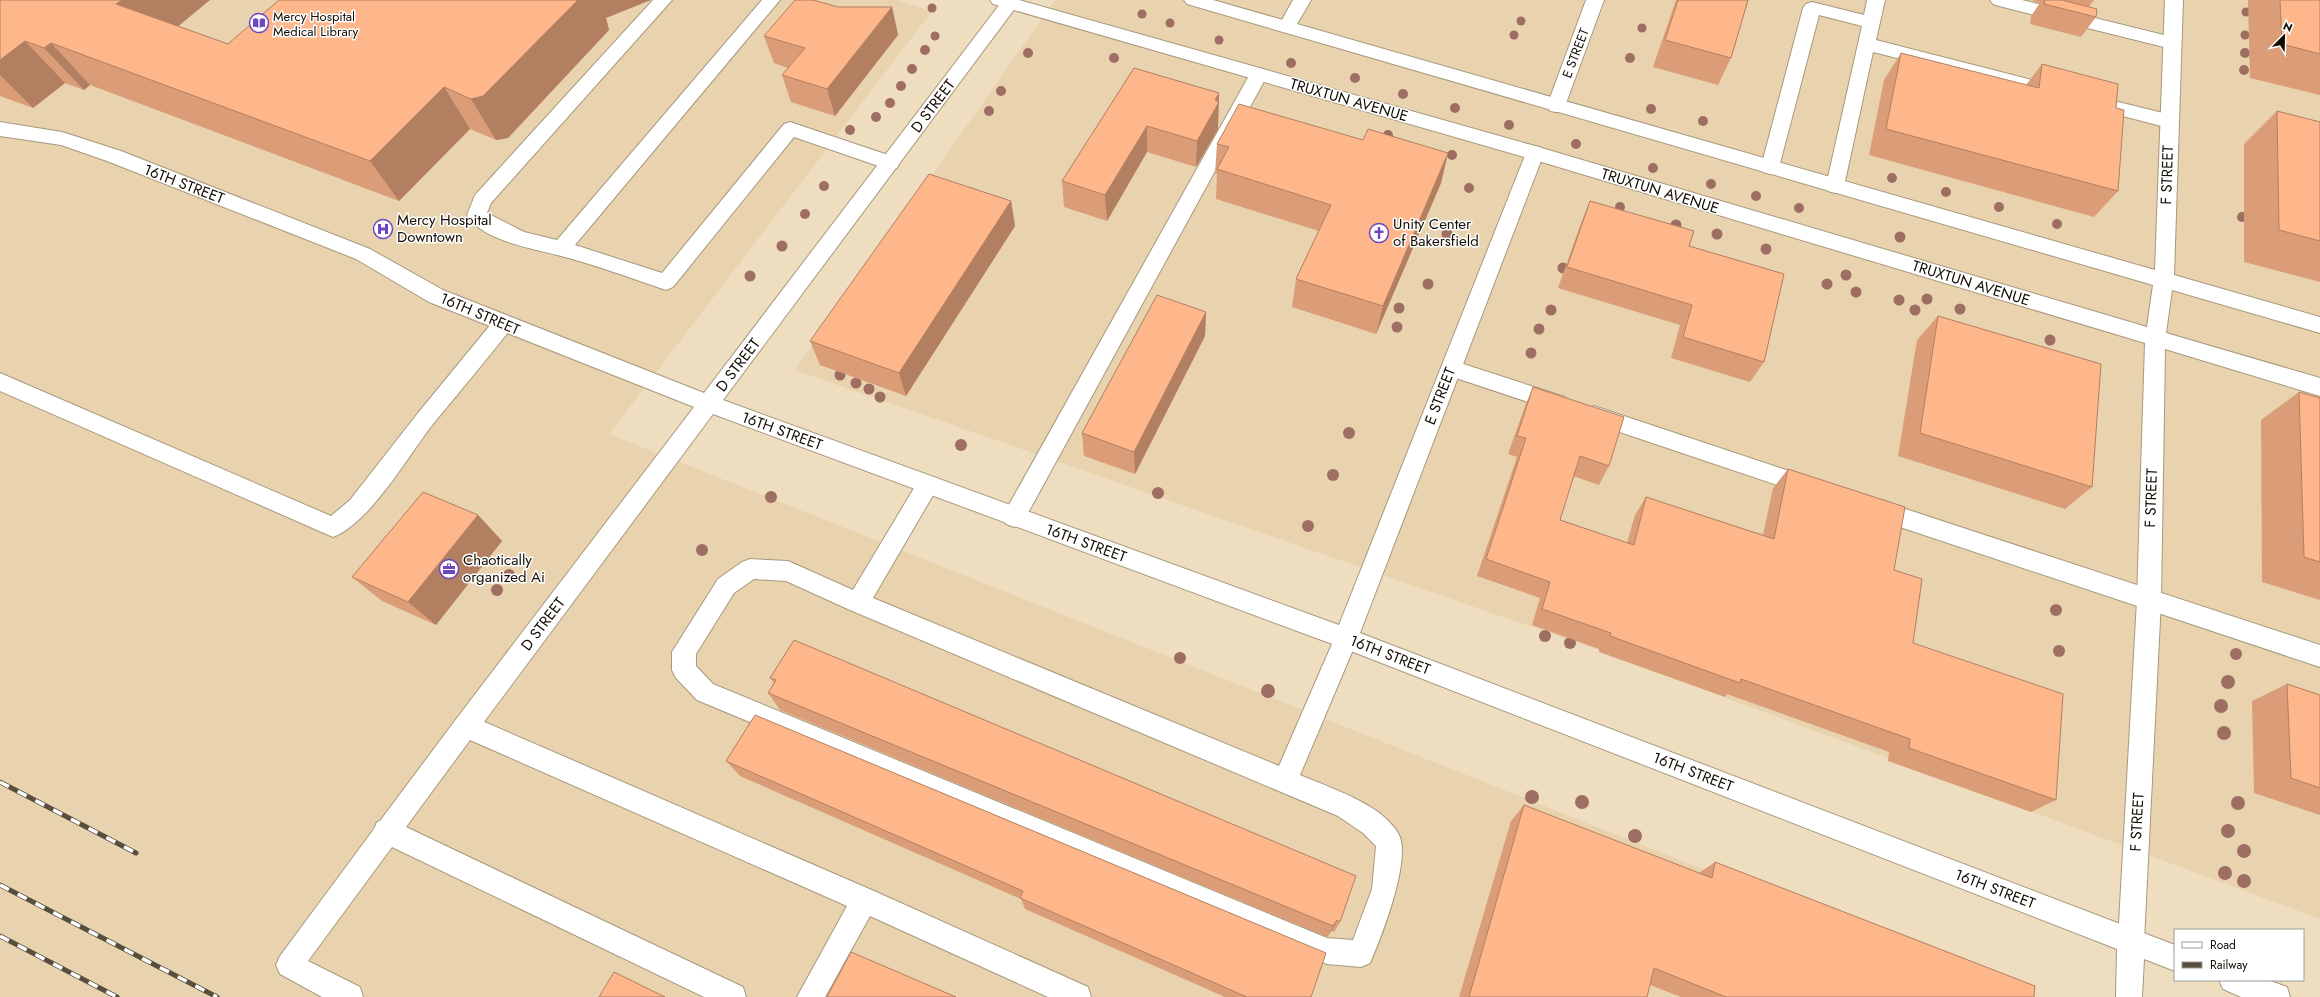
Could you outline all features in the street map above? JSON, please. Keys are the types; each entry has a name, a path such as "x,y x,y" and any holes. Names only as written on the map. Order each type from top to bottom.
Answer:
{"street":[{"path":"664,0 482,200 476,215 489,225 538,244 561,248 666,282 790,129 890,163"},
{"path":"561,248 771,0"},
{"path":"1193,0 1556,106 2320,325"},
{"path":"1287,27 1302,0"},
{"name":"E STREET","path":"1556,106 1595,0"},
{"path":"1835,186 1876,0"},
{"path":"1999,0 2172,43"},
{"name":"F STREET","path":"2128,997 2148,600 2156,338 2164,280 2174,0"},
{"name":"TRUXTUN AVENUE","path":"1008,1 1535,154 2320,387"},
{"name":"D STREET","path":"350,997 289,965 386,832 890,163 1008,1"},
{"path":"1770,167 1812,8 1871,22"},
{"path":"1866,44 2169,121"},
{"path":"1014,517 1260,74"},
{"name":"16TH STREET","path":"0,129 62,139 114,156 363,254 436,296 503,324 709,404 1346,638 2174,958"},
{"name":"E STREET","path":"1285,781 1346,638 1535,154"},
{"path":"0,382 333,527 358,507 425,419 503,324"},
{"path":"1451,368 1830,494"},
{"path":"858,603 928,485"},
{"path":"1853,501 2320,656"},
{"path":"750,569 788,571 858,603 1347,807 1372,824 1389,841 1385,889 1361,954 1327,951 705,692 684,670 684,652 726,586 750,569"},
{"path":"466,726 865,900 1078,997"},
{"path":"386,832 733,997"},
{"path":"810,997 865,900"},
{"path":"2235,981 2277,997"}],"shaded area":[{"path":"0,0 896,0 932,11 609,434 2009,991 2009,997 0,997"},
{"path":"1055,0 2320,0 2320,919 1592,648 795,370"}],"building":[{"path":"0,0 122,0 116,4 228,44 279,0 578,0 483,96 471,99 444,87 370,161 51,43 44,48 25,41 0,60"},
{"path":"795,0 813,0 838,7 892,7 827,89 782,75 805,48 764,36"},
{"path":"1678,0 1748,0 1731,58 1665,40"},
{"path":"2045,0 2062,0 2097,9 2096,17 2044,4"},
{"path":"2280,0 2320,0 2320,54 2282,44"},
{"path":"1901,53 2039,88 2042,64 2118,84 2116,108 2124,110 2118,191 1886,129"},
{"path":"1134,68 1219,93 1215,100 1219,102 1197,141 1147,126 1105,195 1062,181"},
{"path":"1239,104 1363,140 1368,129 1448,153 1383,306 1296,279 1331,205 1217,169 1229,147 1217,144"},
{"path":"2277,111 2320,122 2320,241 2279,230"},
{"path":"929,174 1011,201 899,373 810,341"},
{"path":"1590,201 1694,231 1689,246 1784,274 1764,362 1683,337 1692,305 1567,267"},
{"path":"1157,295 1206,312 1134,452 1082,433"},
{"path":"1938,316 2101,364 2092,487 1920,433"},
{"path":"1533,387 1624,417 1609,466 1580,456 1560,520 1634,545 1646,497 1774,539 1788,469 1905,507 1894,570 1922,579 1913,643 2063,694 2056,800 1909,748 1910,739 1741,679 1740,683 1610,636 1611,633 1542,609 1550,582 1486,559 1526,438 1517,436"},
{"path":"2299,392 2320,398 2320,562 2304,557"},
{"path":"423,492 478,515 408,602 352,577"},
{"path":"794,640 1356,876 1340,922 1337,920 1333,926 768,693 776,680 770,678"},
{"path":"2287,684 2320,695 2320,788 2291,778"},
{"path":"755,715 1326,953 1311,997 1247,997 1020,898 1023,891 726,761"},
{"path":"1524,805 1712,878 1715,862 2035,986 2034,997 1726,997 1654,968 1647,997 1469,997"},
{"path":"851,952 956,997 827,997"},
{"path":"614,972 665,997 599,997"}],"railway":[{"path":"0,782 136,853"},
{"path":"0,885 217,997"},
{"path":"0,936 117,997"}],"place":[{"name":"Mercy Hospital Medical Library","path":"259,23"},
{"name":"Mercy Hospital Downtown","path":"383,229"},
{"name":"Unity Center of Bakersfield","path":"1379,233"},
{"name":"Chaotically organized Ai","path":"449,569"}]}
